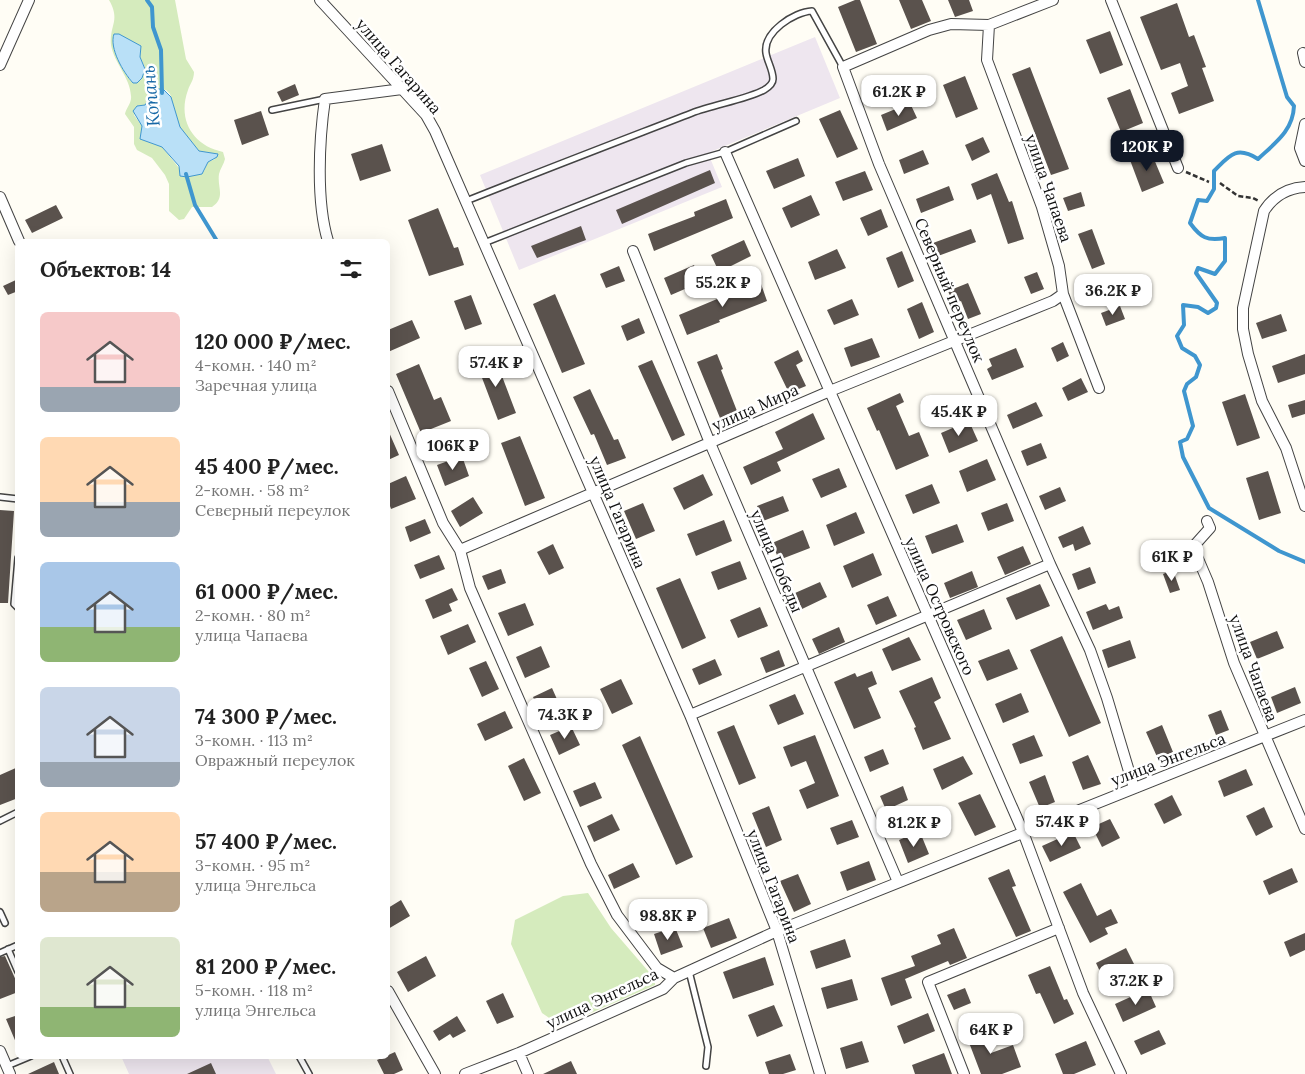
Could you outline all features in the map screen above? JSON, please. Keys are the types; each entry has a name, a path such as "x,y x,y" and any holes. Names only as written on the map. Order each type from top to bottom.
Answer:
{"street":[{"path":"0,65 29,0"},
{"name":"улица Гагарина","path":"320,0 426,115 435,131 690,715 777,931 820,1074"},
{"path":"843,67 929,30 951,24 989,25 1053,0"},
{"path":"1111,0 1178,168"},
{"name":"улица Чапаева","path":"989,25 987,60 1042,207 1058,266 1063,294 1099,388"},
{"name":"Северный переулок","path":"843,67 879,164 1050,564 1090,650 1107,698 1134,788"},
{"path":"327,239 322,207 321,126 324,99 402,88"},
{"path":"1305,124 1300,148 1305,161"},
{"name":"улица Островского","path":"725,152 1023,832 1083,993 1122,1074"},
{"path":"1305,187 1295,188 1271,199 1267,206 1243,308 1243,329 1248,354 1262,401 1286,448 1305,506"},
{"path":"0,197 18,239"},
{"name":"улица Победы","path":"633,251 710,443 898,882"},
{"name":"улица Мира","path":"460,550 830,390 1052,301 1063,294"},
{"path":"390,396 443,523 460,550 470,588 591,864 617,915 657,968 674,978"},
{"name":"улица Чапаева","path":"1207,520 1210,528 1193,547 1208,582 1234,663 1264,737 1305,829"},
{"path":"690,715 805,665 928,616 1050,564"},
{"name":"улица Энгельса","path":"465,1074 519,1053 663,989 674,978 777,931 1305,720"},
{"path":"964,1074 928,982 1059,928"},
{"path":"390,996 435,1074"},
{"path":"0,1051 8,1070"},
{"path":"519,1053 528,1074"}],"lane":[{"path":"465,201 711,106 762,91 770,86 773,79 765,51 767,43 779,26 788,18 803,12 812,11 843,67"},
{"path":"272,110 324,99"},
{"path":"484,243 686,164 725,152 796,121"},
{"path":"0,497 15,499"},
{"path":"15,592 15,605"},
{"path":"0,821 15,814"},
{"path":"0,912 5,923"},
{"path":"0,953 15,946"},
{"path":"8,950 15,965"},
{"path":"689,971 708,1047 706,1066"},
{"path":"8,1070 26,1059"},
{"path":"63,1059 70,1074"},
{"path":"301,1059 309,1074"}],"path":[{"path":"1178,168 1210,182"},
{"path":"1220,184 1238,196 1253,198 1267,206"}],"shaded area":[{"path":"815,37 840,98 708,153 722,187 519,270 480,175"},
{"path":"122,1059 268,1059 276,1074 129,1074"}],"green space":[{"path":"109,0 175,0 186,59 194,72 185,101 186,121 196,138 212,149 223,152 225,159 219,174 219,200 212,207 192,207 184,219 179,220 169,211 169,184 165,175 152,158 137,150 134,144 134,127 125,114 131,101 130,89 111,45 114,18","holes":["115,34 141,46 140,57 145,68 143,76 137,83 133,83 118,60 114,46","156,89 166,90 170,94 180,127 199,151 215,154 215,159 208,162 204,171 189,176 180,169 162,147 140,139 142,126 134,115 139,105 145,105"]},
{"path":"588,893 611,928 655,979 655,985 561,1026 542,1013 511,944 515,920 563,896"}],"water":[{"path":"114,34 119,34 141,46 140,57 145,69 142,78 137,83 133,83 118,60 113,46"},
{"path":"156,89 163,89 171,97 180,127 199,151 218,154 217,157 208,162 202,174 187,177 180,176 179,166 162,147 140,139 142,126 133,111 137,106 145,105"}],"building":[{"path":"855,0 860,0 877,44 856,52 838,7"},
{"path":"899,0 922,0 931,21 911,29"},
{"path":"948,0 969,0 973,11 955,17"},
{"path":"1177,3 1189,37 1194,35 1206,67 1202,68 1214,101 1179,114 1171,93 1188,86 1180,63 1161,70 1140,17"},
{"path":"1110,31 1123,65 1100,74 1086,40"},
{"path":"1030,67 1069,169 1051,175 1012,74"},
{"path":"965,76 978,109 956,118 943,85"},
{"path":"295,84 299,95 282,102 277,92"},
{"path":"1130,89 1143,123 1121,132 1107,98"},
{"path":"910,103 917,118 887,131 881,115"},
{"path":"840,110 858,149 837,158 819,119"},
{"path":"261,111 269,135 242,145 234,120"},
{"path":"983,137 990,152 972,161 965,145"},
{"path":"382,144 391,171 360,181 351,154"},
{"path":"923,150 929,164 904,174 899,160"},
{"path":"1151,152 1164,183 1142,192 1130,160"},
{"path":"798,158 805,176 774,189 766,171"},
{"path":"710,170 715,183 622,224 616,210"},
{"path":"865,171 873,190 843,201 835,182"},
{"path":"997,173 1009,202 1012,201 1024,239 1008,244 991,194 977,200 971,184"},
{"path":"949,186 954,200 921,213 916,199"},
{"path":"1081,192 1085,206 1068,211 1063,198"},
{"path":"811,195 820,215 791,228 782,208"},
{"path":"726,199 733,218 654,251 648,234 695,216 694,212"},
{"path":"56,205 63,218 32,233 25,220"},
{"path":"438,208 454,248 458,247 464,265 429,276 408,220"},
{"path":"881,209 888,227 868,236 860,218"},
{"path":"581,226 586,240 537,258 531,246"},
{"path":"971,229 976,242 938,256 933,243"},
{"path":"1092,229 1105,264 1092,269 1078,234"},
{"path":"744,240 751,256 719,272 711,255"},
{"path":"837,249 846,268 815,280 808,262"},
{"path":"902,251 914,281 898,288 886,258"},
{"path":"694,265 701,282 671,295 664,278"},
{"path":"619,266 625,281 606,288 600,274"},
{"path":"1037,272 1044,289 1031,294 1024,277"},
{"path":"15,280 15,292 8,295 3,286"},
{"path":"760,281 767,301 687,335 679,315"},
{"path":"968,283 981,314 968,319 961,301 953,304 948,291"},
{"path":"555,294 585,364 562,373 533,304"},
{"path":"471,295 482,324 465,330 454,301"},
{"path":"852,299 859,315 834,325 827,310"},
{"path":"922,302 934,332 919,339 907,309"},
{"path":"1120,306 1125,319 1106,326 1101,313"},
{"path":"1281,314 1287,331 1262,339 1256,323"},
{"path":"639,318 645,333 627,341 621,326"},
{"path":"412,320 420,338 390,351 390,329"},
{"path":"872,338 880,357 851,367 844,348"},
{"path":"1063,342 1069,356 1057,362 1051,348"},
{"path":"1016,348 1024,367 992,380 987,369 992,366 989,359"},
{"path":"798,350 803,361 796,365 806,386 789,393 774,362"},
{"path":"717,354 723,369 721,370 737,411 720,418 697,362"},
{"path":"1305,354 1305,374 1278,383 1272,366"},
{"path":"494,355 516,413 498,420 476,362"},
{"path":"652,360 685,435 672,441 638,366"},
{"path":"419,364 434,400 441,397 451,421 421,433 396,374"},
{"path":"1081,378 1088,392 1068,401 1062,388"},
{"path":"590,389 614,440 618,439 626,458 607,465 594,434 591,435 573,397"},
{"path":"900,393 904,402 896,406 909,436 919,432 929,456 896,470 879,430 877,431 867,408"},
{"path":"1245,394 1260,438 1237,446 1222,402"},
{"path":"1305,400 1305,414 1292,418 1288,405"},
{"path":"1036,402 1043,416 1013,429 1007,415"},
{"path":"813,413 825,439 777,462 781,471 751,485 743,467 783,449 775,432"},
{"path":"969,421 978,441 949,453 941,433"},
{"path":"390,435 399,455 390,459"},
{"path":"520,436 545,498 525,506 501,443"},
{"path":"1041,443 1047,458 1027,466 1021,451"},
{"path":"462,456 469,476 445,486 437,465"},
{"path":"987,459 996,480 967,492 959,471"},
{"path":"839,468 847,487 821,498 812,479"},
{"path":"1268,471 1281,513 1259,520 1246,478"},
{"path":"703,474 713,495 684,510 673,488"},
{"path":"406,476 416,499 391,509 390,483"},
{"path":"932,484 940,503 913,514 905,495"},
{"path":"1060,487 1066,501 1045,510 1039,496"},
{"path":"783,496 789,511 763,521 757,506"},
{"path":"473,497 483,513 460,527 451,511"},
{"path":"643,503 655,531 636,539 624,511"},
{"path":"1007,503 1014,521 988,531 981,513"},
{"path":"0,510 14,511 8,603 0,603"},
{"path":"856,512 865,533 834,546 826,525"},
{"path":"425,519 431,533 410,542 405,527"},
{"path":"724,520 732,541 696,556 687,534"},
{"path":"957,524 964,542 932,554 925,536"},
{"path":"1083,526 1091,544 1075,551 1073,544 1063,548 1058,537"},
{"path":"803,530 810,548 779,560 772,543"},
{"path":"553,544 564,568 549,575 537,552"},
{"path":"1023,546 1031,564 1005,575 997,557"},
{"path":"873,553 882,575 852,588 843,566"},
{"path":"439,555 445,569 420,579 414,565"},
{"path":"740,561 747,579 718,590 711,572"},
{"path":"1090,567 1096,583 1078,590 1072,574"},
{"path":"501,569 506,583 488,590 482,576"},
{"path":"1173,570 1180,590 1170,593 1163,574"},
{"path":"972,571 978,587 950,598 944,583"},
{"path":"680,578 706,638 682,649 656,588"},
{"path":"820,582 827,597 802,609 795,593"},
{"path":"1040,584 1050,606 1016,620 1006,598"},
{"path":"452,588 458,600 449,604 452,611 433,619 425,600"},
{"path":"888,596 897,616 876,625 867,605"},
{"path":"525,603 534,625 508,636 498,613"},
{"path":"1106,604 1109,610 1119,606 1123,618 1093,630 1086,612"},
{"path":"760,607 768,626 738,638 730,620"},
{"path":"984,609 992,629 966,640 957,620"},
{"path":"468,624 476,642 448,655 440,636"},
{"path":"839,627 845,642 819,654 812,639"},
{"path":"1277,631 1284,648 1257,659 1250,642"},
{"path":"1062,636 1101,723 1069,737 1030,650"},
{"path":"909,637 921,660 892,671 882,649"},
{"path":"1130,640 1136,658 1108,668 1102,650"},
{"path":"541,646 550,667 525,678 516,657"},
{"path":"1009,649 1018,669 987,681 978,661"},
{"path":"779,650 785,666 766,673 760,658"},
{"path":"715,659 722,675 699,685 692,669"},
{"path":"486,661 499,689 482,697 469,668"},
{"path":"872,671 877,684 868,688 881,718 854,729 834,682 855,673 857,677"},
{"path":"932,677 941,698 934,702 951,739 923,750 914,728 916,727 899,691"},
{"path":"621,679 633,704 612,714 600,689"},
{"path":"1295,687 1301,703 1277,713 1271,697"},
{"path":"552,688 560,706 541,715 533,697"},
{"path":"1021,693 1029,712 1003,723 995,704"},
{"path":"795,694 804,714 778,725 769,705"},
{"path":"1221,710 1229,730 1216,735 1208,715"},
{"path":"505,711 513,728 485,741 477,724"},
{"path":"734,725 756,778 739,785 717,732"},
{"path":"1162,725 1173,752 1158,759 1146,732"},
{"path":"571,726 580,745 559,755 550,735"},
{"path":"815,735 839,796 807,809 799,790 815,783 806,761 791,767 783,747"},
{"path":"1034,735 1043,756 1020,764 1012,744"},
{"path":"640,736 693,857 676,865 622,745"},
{"path":"883,749 889,764 870,772 864,757"},
{"path":"1088,755 1101,784 1083,790 1072,762"},
{"path":"963,756 973,774 942,790 933,769"},
{"path":"524,758 541,793 524,801 508,766"},
{"path":"15,768 15,799 0,805 0,775"},
{"path":"1246,769 1253,785 1224,797 1218,781"},
{"path":"1045,775 1055,802 1040,808 1029,782"},
{"path":"595,782 602,798 580,807 573,791"},
{"path":"903,786 908,800 886,810 880,796"},
{"path":"980,794 996,827 975,836 958,803"},
{"path":"1172,795 1182,815 1164,824 1154,804"},
{"path":"769,806 782,840 766,847 752,813"},
{"path":"1264,807 1273,827 1256,836 1246,816"},
{"path":"612,814 620,830 594,842 587,826"},
{"path":"1110,819 1120,838 1102,847 1092,827"},
{"path":"852,820 859,837 837,845 830,828"},
{"path":"1073,832 1081,848 1050,862 1042,846"},
{"path":"913,834 916,840 922,837 929,854 908,863 899,840"},
{"path":"869,861 876,880 847,891 840,872"},
{"path":"633,863 640,877 614,889 608,875"},
{"path":"1292,868 1298,882 1269,895 1263,881"},
{"path":"1009,869 1016,886 1012,887 1031,931 1016,937 988,878"},
{"path":"798,874 811,904 794,912 780,881"},
{"path":"1081,883 1097,916 1111,909 1118,923 1105,928 1108,934 1090,943 1063,892"},
{"path":"401,900 410,916 390,928 390,907"},
{"path":"729,918 737,938 711,948 703,928"},
{"path":"675,927 683,947 661,955 654,934"},
{"path":"954,928 967,958 950,965 948,961 905,979 912,998 891,1006 881,978 915,966 911,956 941,944 937,935"},
{"path":"1305,933 1305,950 1290,957 1284,942"},
{"path":"845,939 851,957 816,969 810,951"},
{"path":"1126,948 1134,964 1103,978 1096,963"},
{"path":"5,956 15,978 15,993 0,999 0,957"},
{"path":"426,956 436,976 408,992 397,972"},
{"path":"765,957 774,985 733,999 723,972"},
{"path":"1050,966 1064,1000 1067,999 1074,1014 1054,1024 1040,993 1036,994 1028,975"},
{"path":"852,979 858,1000 827,1009 821,988"},
{"path":"965,988 971,1003 954,1010 947,995"},
{"path":"1148,989 1156,1007 1123,1022 1115,1004"},
{"path":"503,993 514,1017 497,1024 486,1001"},
{"path":"774,1005 783,1026 757,1037 748,1015"},
{"path":"928,1013 935,1031 904,1044 897,1026"},
{"path":"15,1016 15,1040 6,1019"},
{"path":"457,1016 466,1031 453,1038 450,1034 439,1041 433,1031"},
{"path":"980,1025 991,1053 1013,1045 1021,1067 1002,1074 981,1074 965,1032"},
{"path":"1159,1030 1166,1044 1141,1055 1134,1041"},
{"path":"862,1041 869,1062 846,1069 840,1048"},
{"path":"1086,1041 1096,1065 1074,1074 1063,1074 1055,1054"},
{"path":"395,1052 403,1070 394,1074 384,1074 377,1060 390,1059 390,1054"},
{"path":"944,1053 952,1074 915,1074 912,1065"},
{"path":"790,1054 796,1070 783,1074 769,1074 765,1062"},
{"path":"571,1061 577,1074 543,1074"},
{"path":"54,1062 59,1074 28,1074"},
{"path":"211,1063 216,1074 187,1074"}],"waterway":[{"name":"Копань","path":"147,0 152,7 153,27 161,50 162,93"},
{"path":"1258,0 1287,97 1294,106 1293,115 1287,130 1258,159 1244,153 1233,154 1214,171 1214,189 1207,201 1198,200 1190,223 1201,235 1209,239 1225,238 1225,261 1215,274 1198,268 1196,273 1217,303 1216,308 1208,313 1198,307 1183,305 1184,325 1177,336 1182,348 1195,356 1200,365 1196,377 1187,384 1184,391 1193,426 1187,439 1180,442 1183,457 1209,508 1279,551 1305,562"},
{"name":"Копань","path":"186,174 195,205 216,239"}]}
